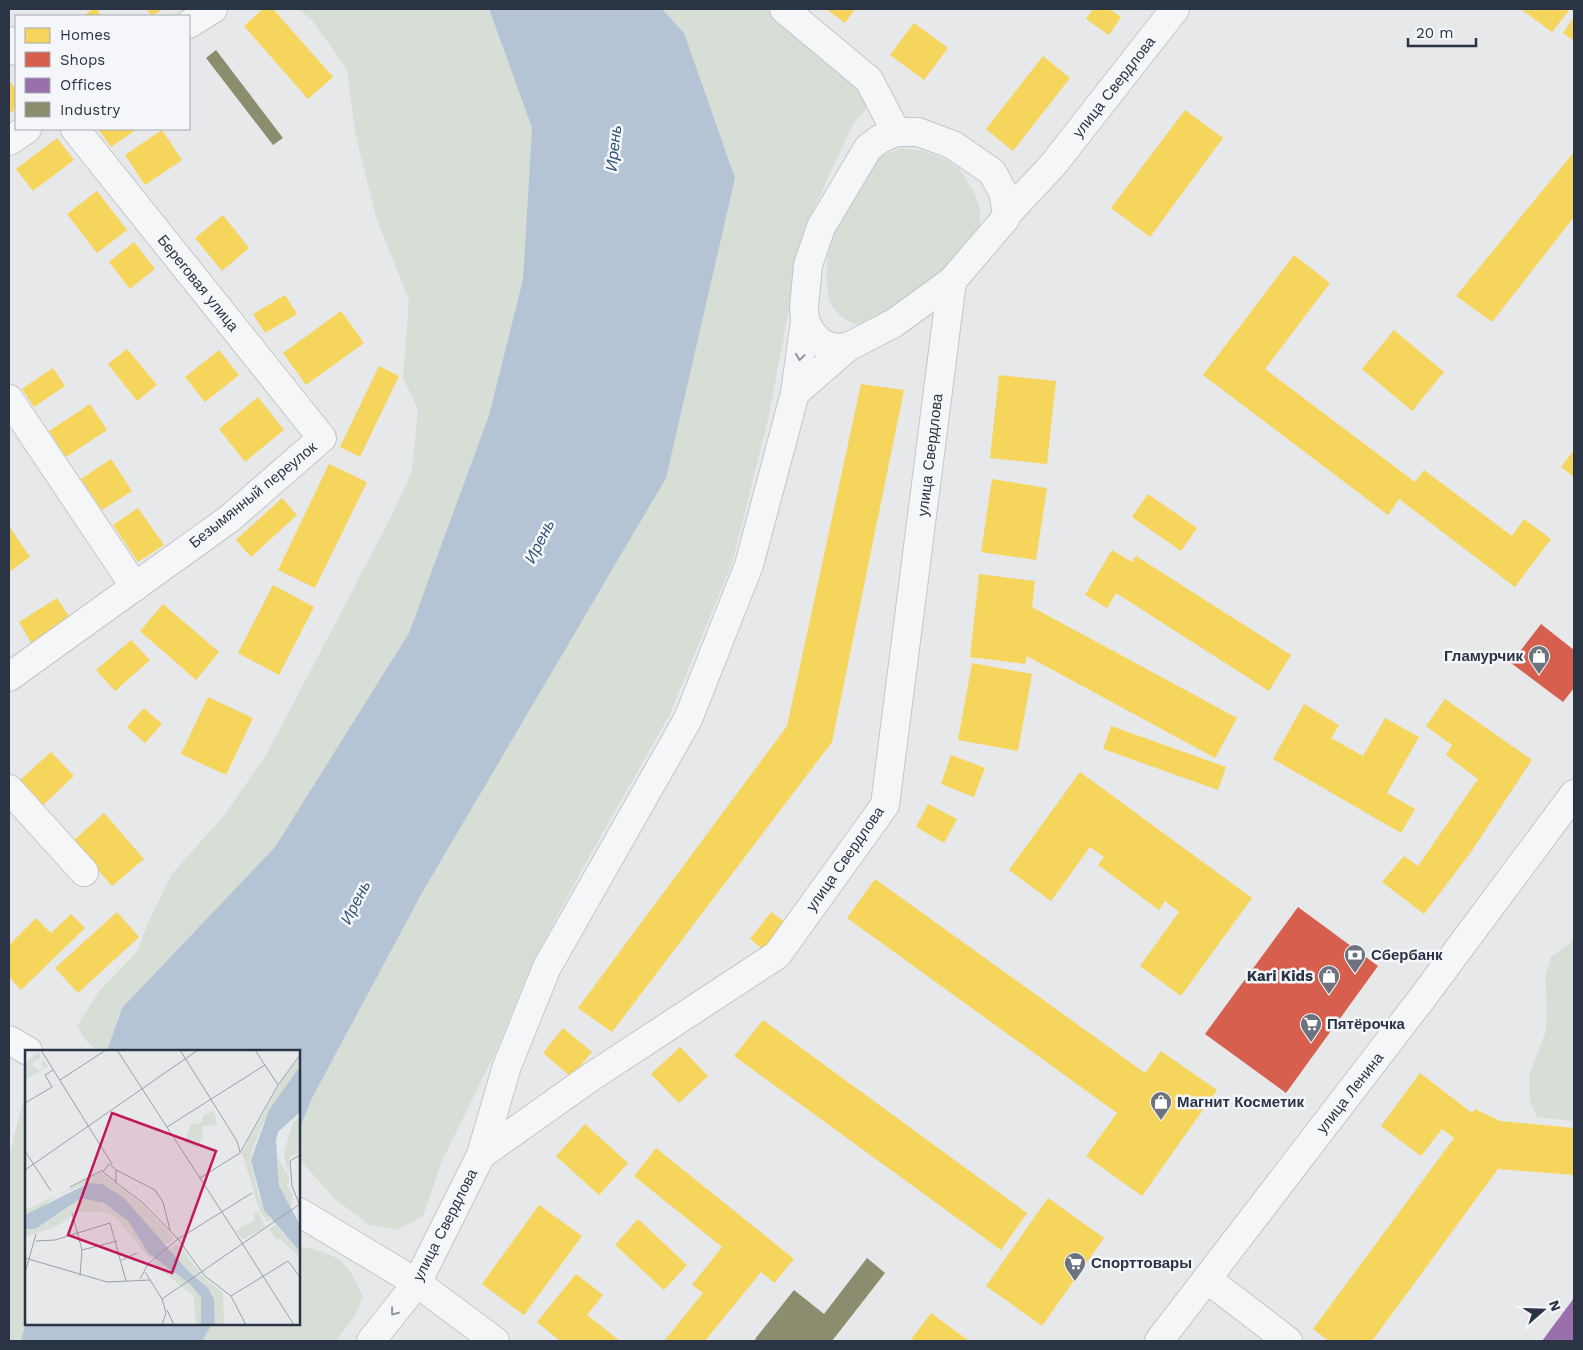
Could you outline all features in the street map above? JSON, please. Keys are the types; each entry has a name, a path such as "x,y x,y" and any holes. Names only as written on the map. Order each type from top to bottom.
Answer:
{"street":[{"path":"190,23 213,9"},
{"path":"784,9 869,80 896,132 918,132 953,145 992,172 1003,192 1007,214"},
{"name":"улица Свердлова","path":"848,348 894,323 952,281 1005,219 1007,214 1052,166 1175,9"},
{"path":"9,141 26,130"},
{"name":"Береговая улица","path":"76,130 322,438"},
{"name":"улица Свердлова","path":"371,1341 417,1283 481,1155 507,1066 547,967 688,719 749,565 795,393 806,321 804,308 808,265 821,227 868,148 880,139 896,132"},
{"path":"992,172 1026,172 1052,166"},
{"name":"улица Свердлова","path":"481,1155 591,1077 777,955 885,805 952,281"},
{"path":"806,321 811,332 821,343 834,348 848,348"},
{"path":"795,393 848,348"},
{"path":"9,399 134,587"},
{"name":"Безымянный переулок","path":"9,676 228,519 322,438"},
{"path":"9,789 84,872"},
{"name":"улица Ленина","path":"1159,1341 1423,997 1574,794"},
{"path":"9,1040 26,1050"},
{"path":"300,1213 417,1283 495,1341"},
{"path":"1207,1279 1288,1341"}],"shaded area":[{"path":"298,9 489,9 532,128 523,279 489,415 409,633 275,847 122,1008 107,1050 101,1050 89,1043 77,1026 100,990 137,952 147,925 172,874 226,813 268,752 390,519 412,472 418,409 403,378 409,300 376,217 355,132 347,69 311,19"},
{"path":"662,9 769,9 843,71 867,99 866,110 853,124 804,230 769,415 732,563 669,716 580,873 532,964 494,1055 442,1161 423,1216 397,1230 369,1225 335,1199 300,1160 300,1128 311,1100 422,893 552,671 684,33"},
{"path":"901,148 923,151 947,160 960,170 975,194 980,209 980,226 973,239 920,296 861,327 839,314 833,308 830,301 827,268 831,233 839,213 868,166 879,157"},
{"path":"1574,940 1574,1121 1537,1117 1530,1102 1529,1075 1546,1031 1547,1003 1545,977 1551,957"},
{"path":"25,1101 25,1325 21,1341 9,1341 9,1156 23,1102"},
{"path":"300,1246 322,1252 343,1263 349,1270 363,1297 356,1314 336,1341 202,1341 211,1325 300,1325"}],"water":[{"name":"Ирень","path":"489,9 662,9 684,33 735,178 666,478 422,893 311,1100 300,1128 300,1050 107,1050 122,1008 275,847 409,633 489,415 523,279 532,128"},
{"path":"25,1325 211,1325 202,1341 21,1341"}],"building: Homes":[{"path":"96,9 101,15 84,15"},
{"path":"146,9 163,9 154,15 151,15"},
{"path":"263,9 273,9 333,77 308,99 244,26"},
{"path":"826,9 855,9 845,23"},
{"path":"1093,9 1109,9 1121,17 1109,35 1086,19"},
{"path":"1521,9 1570,9 1552,32"},
{"path":"1574,17 1574,41 1563,33"},
{"path":"914,23 948,48 924,80 890,55"},
{"path":"1043,56 1070,78 1013,151 986,129"},
{"path":"9,80 15,89 15,110 9,114"},
{"path":"1185,110 1223,138 1150,237 1111,208"},
{"path":"99,130 136,130 111,147"},
{"path":"162,130 182,160 145,185 125,155"},
{"path":"57,138 74,160 33,191 16,169"},
{"path":"1574,152 1574,217 1492,322 1456,296"},
{"path":"97,191 127,230 97,253 67,214"},
{"path":"223,215 249,248 222,271 195,238"},
{"path":"134,242 155,269 130,289 109,262"},
{"path":"1294,255 1330,283 1265,369 1415,482 1424,470 1512,536 1524,519 1551,539 1515,587 1399,499 1388,515 1203,375"},
{"path":"285,295 297,314 265,333 253,314"},
{"path":"341,311 364,343 306,385 283,353"},
{"path":"1394,330 1444,372 1412,411 1362,369"},
{"path":"127,349 157,385 137,401 108,364"},
{"path":"219,350 239,375 205,402 185,377"},
{"path":"379,366 399,376 360,457 340,447"},
{"path":"53,368 65,386 34,407 22,389"},
{"path":"999,375 1056,381 1047,464 990,458"},
{"path":"861,384 904,390 832,742 612,1032 578,1008 787,726"},
{"path":"258,397 284,430 245,462 219,429"},
{"path":"90,404 107,430 66,457 49,431"},
{"path":"1574,450 1574,477 1561,467"},
{"path":"111,459 132,491 102,510 81,479"},
{"path":"329,464 367,482 315,588 278,570"},
{"path":"992,479 1047,488 1036,560 981,552"},
{"path":"1148,494 1197,528 1181,551 1132,517"},
{"path":"282,498 297,515 251,557 236,540"},
{"path":"138,508 164,545 138,562 113,525"},
{"path":"9,526 30,557 9,572"},
{"path":"1112,550 1132,562 1136,556 1291,655 1269,691 1116,593 1107,608 1085,595"},
{"path":"979,574 1035,581 1032,607 1237,718 1215,758 1027,656 1025,664 970,657"},
{"path":"273,585 314,607 279,675 238,653"},
{"path":"57,598 72,621 33,646 19,622"},
{"path":"163,604 219,652 196,680 140,631"},
{"path":"131,640 150,660 115,691 96,670"},
{"path":"972,663 1032,674 1018,751 958,740"},
{"path":"208,697 253,718 226,775 181,754"},
{"path":"1445,699 1532,760 1471,852 1424,914 1382,882 1404,856 1418,866 1478,779 1446,755 1452,745 1426,726"},
{"path":"1304,704 1339,725 1331,738 1363,756 1385,718 1419,737 1387,793 1415,809 1401,833 1273,759"},
{"path":"144,708 162,724 145,743 127,727"},
{"path":"1111,726 1226,767 1218,790 1103,749"},
{"path":"51,752 74,776 42,806 19,781"},
{"path":"951,755 985,768 974,797 941,784"},
{"path":"1080,772 1252,898 1181,996 1140,966 1179,912 1165,901 1159,910 1098,865 1104,857 1090,847 1051,901 1009,870"},
{"path":"928,804 957,819 944,843 916,827"},
{"path":"104,813 144,859 112,886 73,841"},
{"path":"875,879 1145,1073 1161,1051 1217,1090 1142,1196 1086,1156 1117,1113 847,918"},
{"path":"117,912 139,937 78,993 55,968"},
{"path":"771,912 786,923 765,951 750,939"},
{"path":"71,914 85,928 21,990 9,977 9,945 36,918 51,933"},
{"path":"763,1020 1027,1213 1001,1250 734,1056"},
{"path":"563,1028 592,1052 571,1077 543,1053"},
{"path":"680,1047 708,1076 679,1103 651,1074"},
{"path":"1420,1073 1472,1113 1475,1109 1500,1121 1574,1128 1574,1175 1498,1169 1372,1341 1329,1341 1313,1329 1454,1138 1442,1129 1421,1156 1381,1126"},
{"path":"585,1124 628,1163 599,1195 556,1156"},
{"path":"656,1148 794,1259 774,1283 761,1272 705,1341 664,1341 703,1293 692,1285 722,1247 634,1176"},
{"path":"1048,1198 1104,1238 1042,1326 986,1286"},
{"path":"539,1205 582,1236 524,1315 482,1284"},
{"path":"638,1219 687,1265 664,1290 615,1245"},
{"path":"576,1274 603,1295 587,1315 620,1341 560,1341 537,1322"},
{"path":"931,1313 969,1341 910,1341"}],"building: Shops":[{"path":"1541,624 1574,650 1574,688 1563,702 1511,663"},
{"path":"1298,907 1378,966 1286,1093 1205,1034"}],"building: Offices":[{"path":"1574,1298 1574,1341 1542,1341"}],"building: Industry":[{"path":"216,50 283,138 273,145 206,58"},
{"path":"867,1258 885,1273 832,1341 758,1341 755,1339 794,1290 824,1314"}],"place":[{"name":"Гламурчик","path":"1539,675"},
{"name":"Сбербанк","path":"1355,974"},
{"name":"Kari Kids","path":"1329,995"},
{"name":"Пятёрочка","path":"1311,1043"},
{"name":"Магнит Косметик","path":"1161,1121"},
{"name":"Спорттовары","path":"1075,1282"}]}
